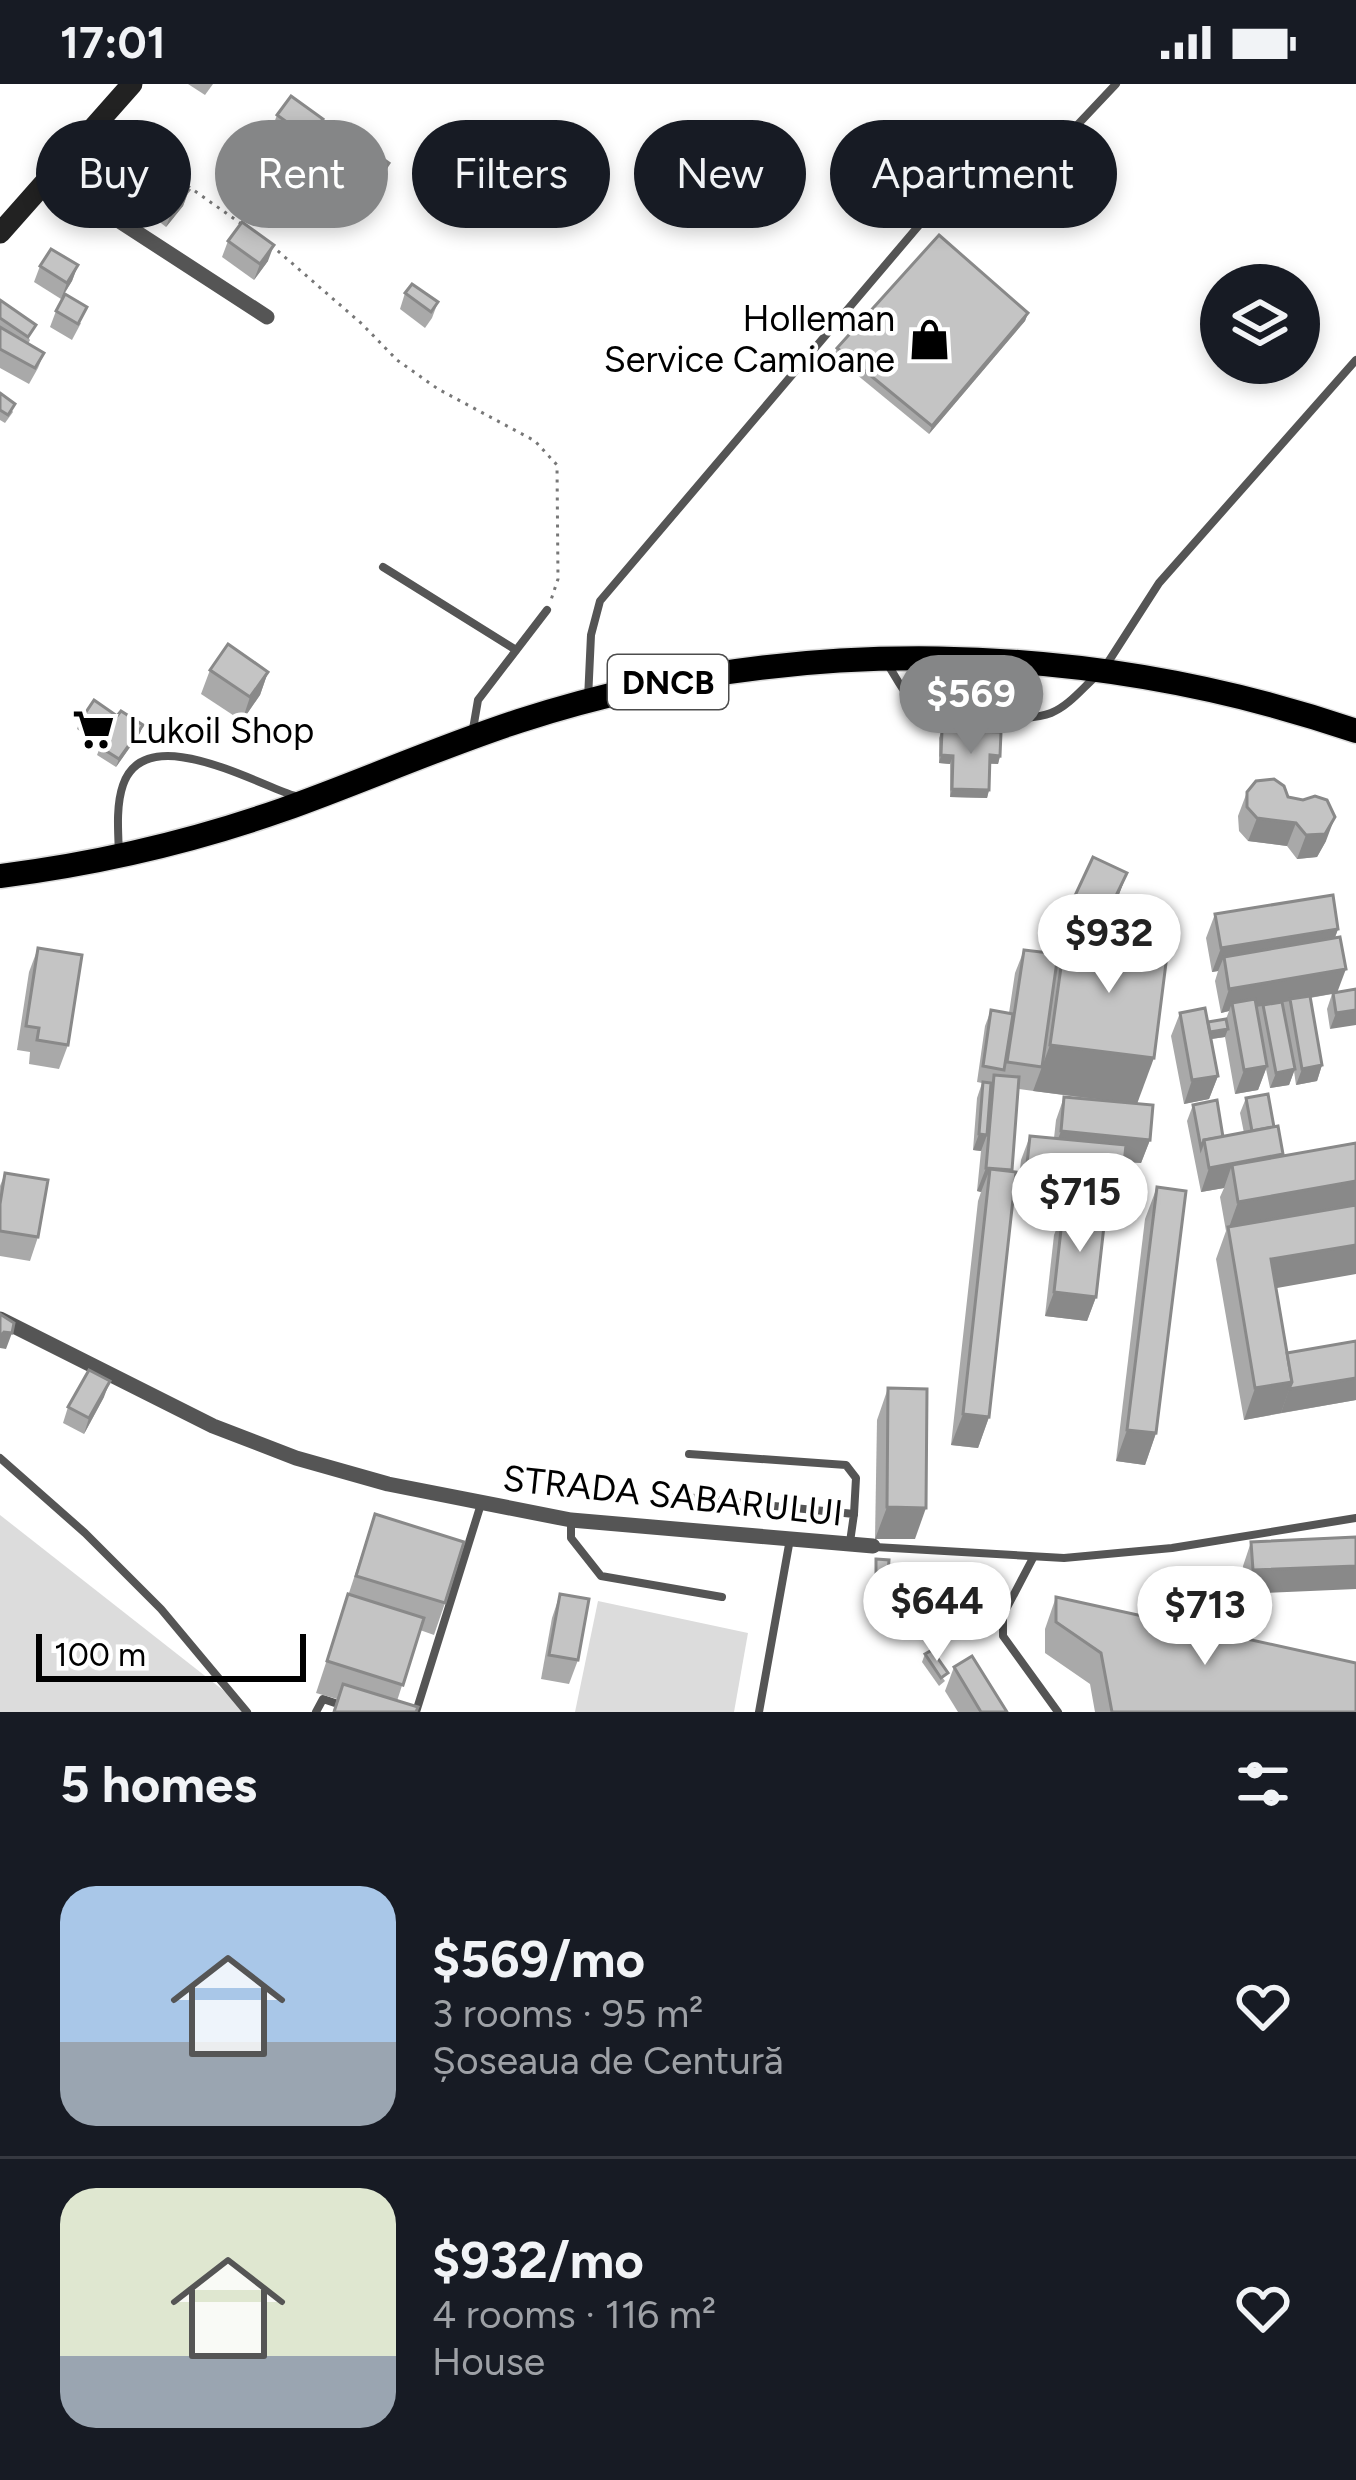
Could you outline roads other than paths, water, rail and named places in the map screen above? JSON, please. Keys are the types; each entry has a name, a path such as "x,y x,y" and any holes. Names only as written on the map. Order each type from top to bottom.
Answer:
{"main road":[{"name":"DNCB","path":"0,876 119,856 221,830 472,736 588,701 736,671 884,658 1025,662 1103,670 1220,692 1356,731"}],"street":[{"path":"100,120 131,84"},
{"path":"0,233 36,192"},
{"path":"130,228 267,317"},
{"name":"STRADA SABARULUI","path":"0,1319 213,1426 296,1458 481,1504 571,1520 873,1546"}],"lane":[{"path":"588,701 591,635 600,601 695,485 932,210 1000,207 1116,84"},
{"path":"884,658 912,702 941,715 1028,718 1063,707 1103,670 1159,583 1356,360"},
{"path":"383,567 516,650"},
{"path":"472,736 478,700 547,610"},
{"path":"119,856 121,789 128,772 154,757 177,756 214,765 308,800"},
{"path":"689,1454 846,1466 856,1478 850,1544"},
{"path":"0,1458 85,1533 161,1610 247,1712"},
{"path":"676,1496 854,1514"},
{"path":"416,1712 481,1504"},
{"path":"873,1546 1034,1558 1172,1548 1356,1518"},
{"path":"571,1520 571,1538 602,1576 722,1597"},
{"path":"759,1712 790,1538"},
{"path":"1034,1558 1003,1616 1003,1636 1058,1712"},
{"path":"316,1712 323,1699 362,1712"}],"place":[{"name":"Holleman Service Camioane","path":"929,339"},
{"name":"Lukoil Shop","path":"94,730"}]}
